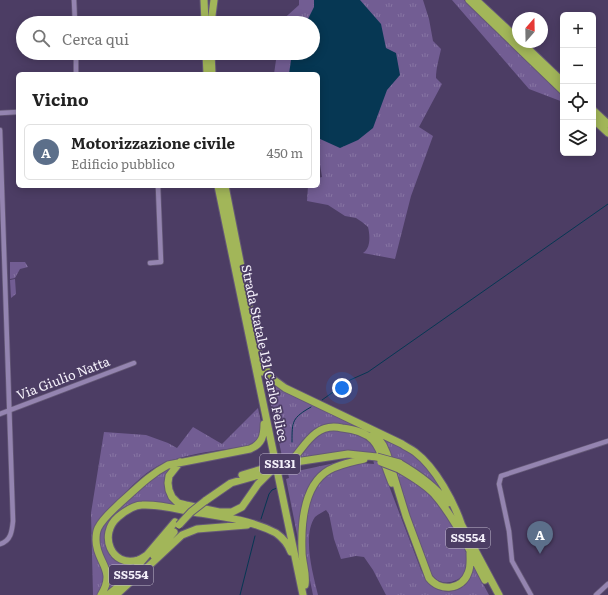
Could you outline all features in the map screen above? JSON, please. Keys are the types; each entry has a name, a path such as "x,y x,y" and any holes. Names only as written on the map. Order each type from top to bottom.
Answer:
{"highway":[{"path":"203,0 204,16"},
{"path":"210,0 211,16"},
{"path":"212,16 214,0"},
{"path":"469,0 560,88"},
{"path":"476,0 512,34"},
{"path":"527,48 560,79"},
{"path":"206,60 207,72"},
{"path":"211,60 212,72"},
{"path":"596,113 608,124"},
{"path":"594,120 608,133"},
{"name":"Strada Statale 131 Carlo Felice","path":"218,188 302,585 307,595"},
{"name":"Strada Statale 131 Carlo Felice","path":"225,188 303,595"},
{"path":"256,343 259,346 265,369 274,380 285,388 402,444 416,453 434,472 458,514 462,526"},
{"path":"101,595 105,588 107,578 106,568 97,550 96,541 97,530 103,520 145,480 168,465 250,450 257,446 262,440 264,433 264,410"},
{"path":"291,465 314,434 323,429 336,427 348,428 368,435 378,445 388,476 406,516"},
{"path":"372,430 383,445 387,454 406,516 429,578 434,584 439,586 449,588 454,587 462,582 468,573 470,553"},
{"name":"SS554","path":"108,595 124,582 177,524 203,499 231,483 272,470 348,454 378,459 399,466 426,480 441,494 462,526 499,595"},
{"name":"SS554","path":"291,465 346,458 378,459"},
{"path":"151,552 142,558 130,561 122,560 113,552 108,544 108,532 112,524 127,510 141,505 163,506 258,525 277,534 288,545 297,580 302,585 306,579 302,559 304,513 309,495 317,481 328,471 344,464 364,459"},
{"path":"180,462 169,476 168,483 172,497 178,503 219,512 232,512 242,507 258,484 272,470"},
{"name":"SS554","path":"399,466 434,494 450,517 494,595"},
{"name":"SS554","path":"116,595 137,577 177,524"},
{"path":"137,577 182,535 197,529 258,525"}],"street":[{"path":"74,0 75,16"},
{"path":"76,60 76,72"},
{"path":"0,113 16,112"},
{"path":"0,130 12,531 8,539 4,543 0,544"},
{"path":"150,263 161,262 158,188"},
{"path":"0,274 4,269"},
{"path":"0,287 5,291"},
{"path":"0,295 5,291"},
{"path":"0,304 5,309"},
{"name":"Via Giulio Natta","path":"0,414 134,363"},
{"path":"531,595 512,561 509,531 499,484 501,476 608,441"},
{"path":"596,595 608,584"}],"green space":[{"path":"299,0 423,0 429,19 433,41 441,49 436,78 442,84 419,127 433,136 411,196 395,259 363,253 369,245 369,230 368,227 356,218 345,216 328,205 307,201 308,188 320,188 320,178 322,177 320,164 320,72 274,72 276,60 320,60 320,16 287,16 299,5"},
{"path":"452,0 464,0 512,46 512,48 514,48 560,92 560,101 529,89"},
{"path":"10,262 25,262 28,267 20,269 15,278 10,279"},
{"path":"15,279 16,294 11,298 10,280"},
{"path":"264,372 270,379 371,432 380,442 368,433 321,427 288,461 283,461"},
{"path":"258,408 261,434 255,442 249,446 212,451 172,460 144,475 116,503 97,525 104,583 98,595 93,595 91,513 104,432 146,435 177,448 193,427 222,444"},
{"path":"332,430 351,431 372,441 421,570 432,586 441,591 454,591 462,587 471,575 473,565 489,595 386,595 373,570 364,557 356,556 341,559 334,539 329,514 326,510 315,517 309,534 310,555 318,595 313,595 305,550 308,502 321,479 330,472 361,463 374,464 372,453 297,460 316,438"},
{"path":"381,437 413,454 431,472 446,495 390,457"},
{"path":"336,464 307,492 301,511 299,544 286,479 289,478 288,473"},
{"path":"174,465 165,480 180,505 134,504 107,529 105,539 106,547 114,557 138,563 106,594 105,592 110,579 110,571 98,543 100,528 105,520 147,480"},
{"path":"394,471 414,481 427,490 442,508 460,538 468,564 467,569 457,580 452,582 442,582 437,580 427,569"}],"water":[{"path":"314,0 360,0 381,24 386,48 396,53 400,75 387,90 373,128 358,140 340,148 320,139 320,72 289,72 291,60 320,60 320,16 310,16 314,7"}],"waterway":[{"path":"322,400 350,380 368,372 608,204"},
{"path":"292,442 292,429 294,421 300,414 311,407"},
{"path":"261,519 269,494 272,490 277,488"},
{"path":"240,595 255,536"}],"place":[{"name":"Motorizzazione civile","path":"540,554"}]}
